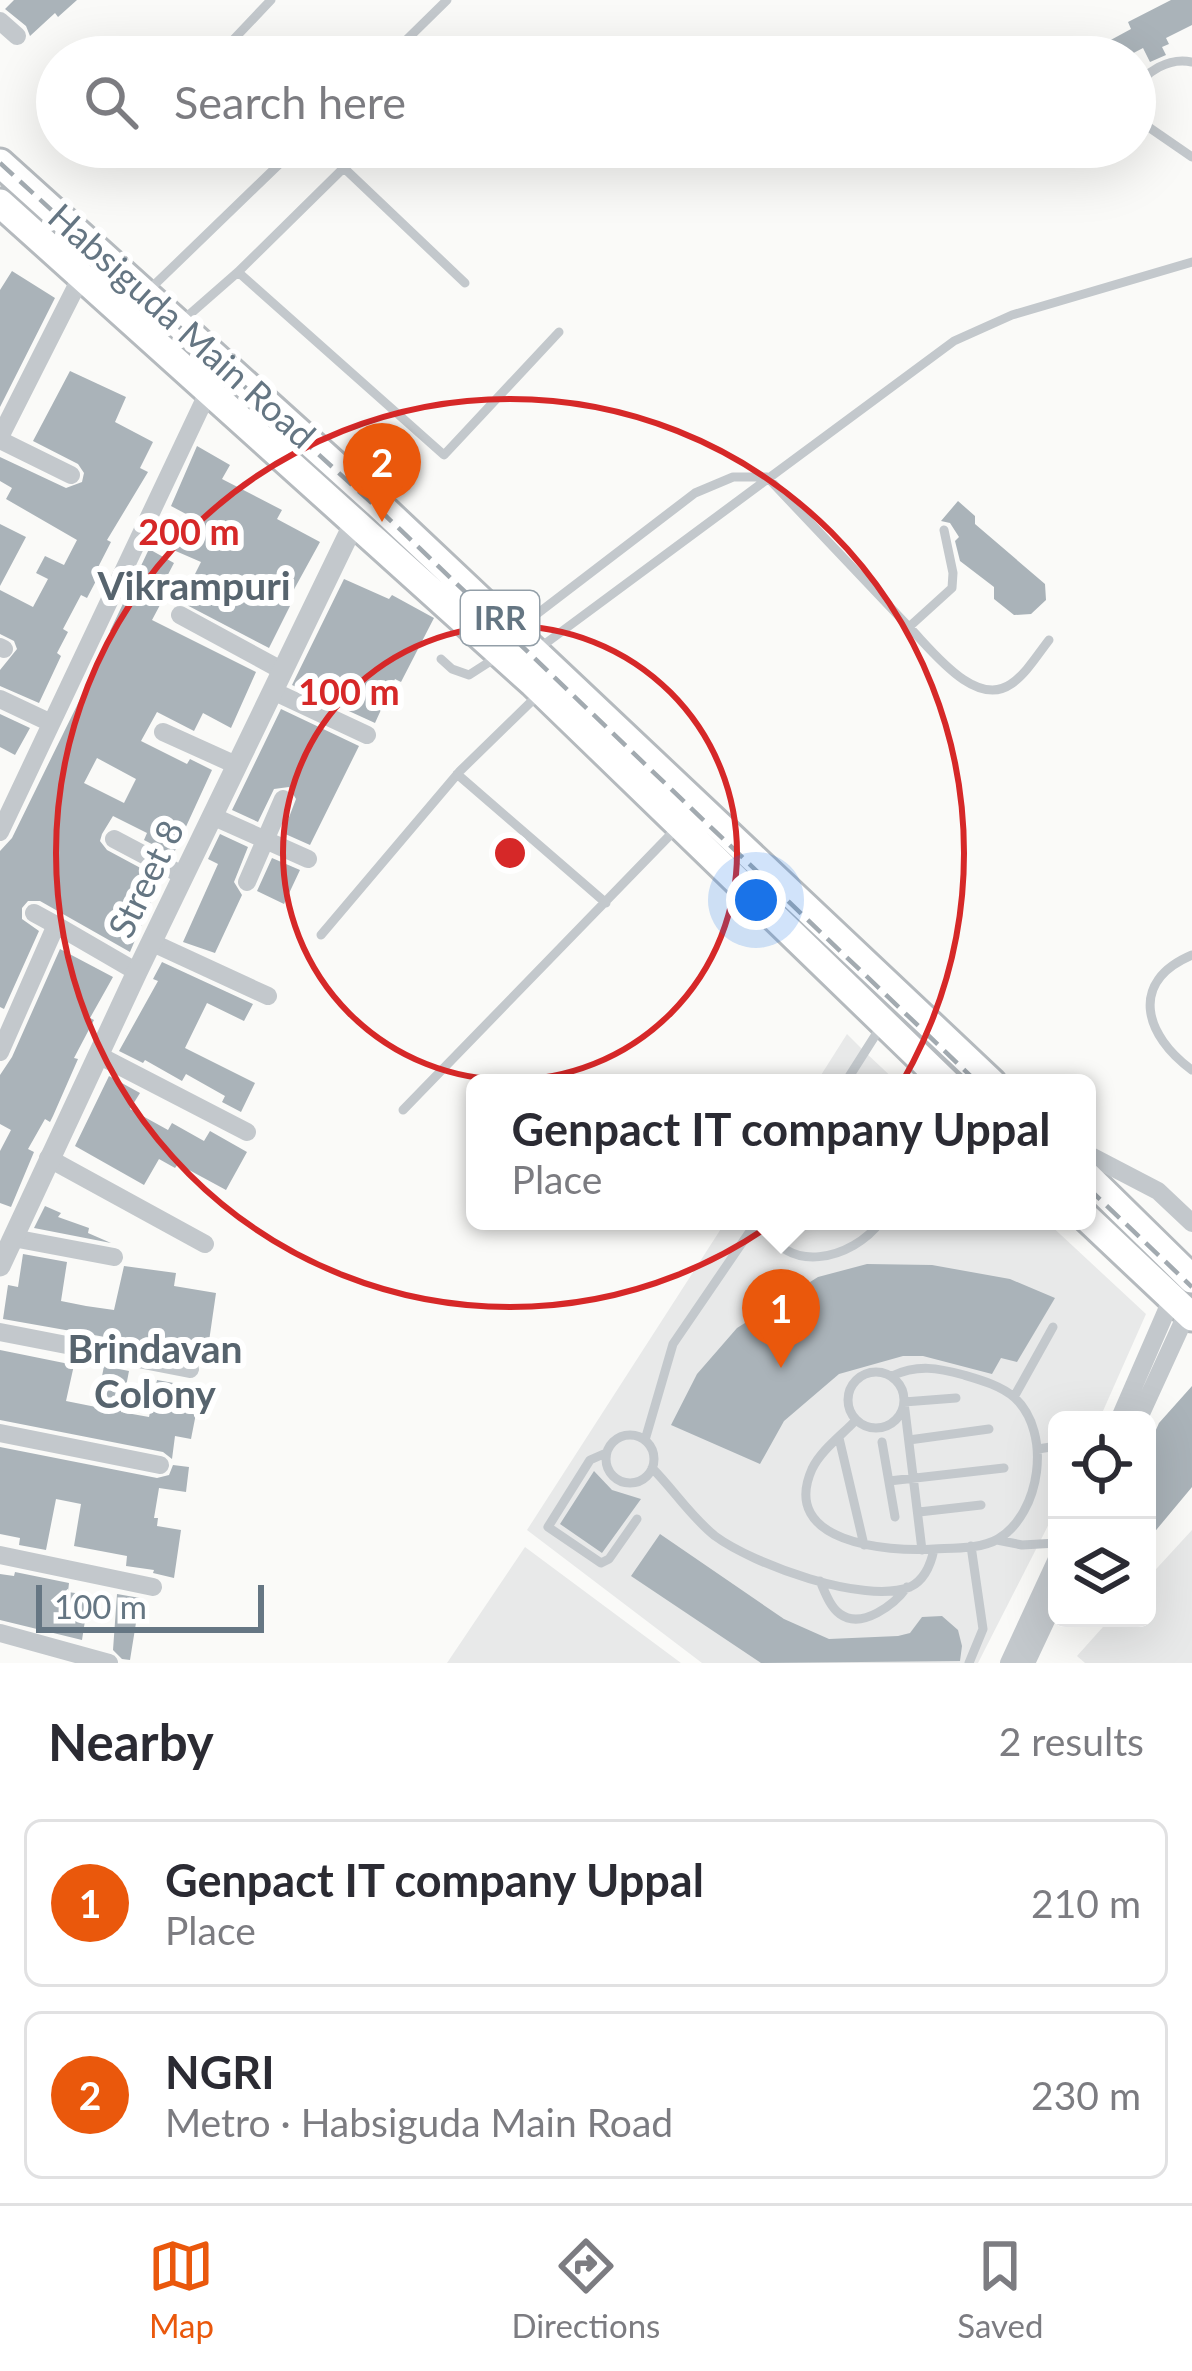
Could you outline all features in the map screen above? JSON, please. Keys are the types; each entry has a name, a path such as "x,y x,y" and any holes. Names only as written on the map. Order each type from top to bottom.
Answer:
{"main road":[{"name":"Habsiguda Main Road","path":"0,164 180,322 517,645 983,1074"},
{"name":"Habsiguda Main Road","path":"0,203 355,521 517,645 542,692 937,1074"},
{"path":"879,1019 901,994"},
{"path":"1096,1187 1186,1302"},
{"path":"1096,1226 1186,1302"}],"street":[{"path":"0,21 17,36"},
{"path":"71,475 0,439 82,275"},
{"path":"0,832 209,390"},
{"name":"Street 8","path":"0,1266 355,521"},
{"path":"180,615 368,735"},
{"path":"0,699 51,723"},
{"path":"163,732 236,765"},
{"path":"247,882 283,799"},
{"path":"212,815 308,859"},
{"path":"114,839 184,876"},
{"path":"34,913 137,972"},
{"path":"0,1052 56,925"},
{"path":"153,943 268,996"},
{"path":"100,1056 247,1132"},
{"path":"48,1158 205,1244"},
{"path":"1096,1159 1158,1192 1192,1223"},
{"path":"13,1238 114,1257"},
{"path":"1124,1411 1186,1302"},
{"path":"1142,1411 1186,1302"},
{"path":"0,1332 190,1369"},
{"path":"0,1433 160,1465"},
{"path":"0,1555 153,1586"},
{"path":"1009,1663 1048,1578"},
{"path":"1026,1663 1048,1616"},
{"path":"0,1633 109,1663"}],"lane":[{"path":"237,36 271,0"},
{"path":"410,36 447,0"},
{"path":"1156,70 1173,62 1192,62"},
{"path":"1156,132 1192,157"},
{"path":"146,292 275,168"},
{"path":"180,322 344,168 465,283"},
{"path":"441,658 452,669 469,675 767,477 970,332 1192,262"},
{"path":"238,272 444,455 559,332"},
{"path":"517,645 695,493 733,477 767,477 957,674 985,689 1002,689 1014,682 1049,640"},
{"path":"909,627 952,588 944,530"},
{"path":"320,935 458,774 542,692"},
{"path":"458,774 606,903"},
{"path":"403,1110 679,826"},
{"path":"1192,955 1162,973 1150,1002 1158,1040 1192,1070"},
{"path":"850,1074 879,1019"},
{"path":"606,1453 608,1468 626,1482 641,1480 652,1468 653,1453 645,1440 674,1344 754,1230"},
{"path":"767,1230 784,1251 806,1258 853,1248 874,1230"},
{"path":"1014,1397 1053,1327"},
{"path":"904,1402 899,1416 885,1427 867,1427 856,1420 847,1400 852,1383 866,1373 892,1376 933,1367 1014,1397 1032,1425 1039,1449 1032,1491 998,1540"},
{"path":"820,1581 833,1606 850,1618 865,1618 898,1600 925,1575 928,1550 903,1390 892,1376"},
{"path":"904,1402 956,1398"},
{"path":"856,1420 812,1470 809,1507 825,1528 864,1544 928,1550 998,1540 1048,1544"},
{"path":"909,1440 989,1429"},
{"path":"637,1519 610,1559 601,1563 548,1527 590,1460 606,1453 622,1436 645,1440"},
{"path":"838,1438 864,1544"},
{"path":"882,1442 895,1516"},
{"path":"1039,1449 1048,1448"},
{"path":"652,1468 694,1518 743,1554 820,1581 862,1589 907,1587"},
{"path":"889,1481 1004,1468"},
{"path":"919,1512 980,1505"},
{"path":"968,1663 983,1629 971,1546"}],"shaded area":[{"path":"847,1034 888,1074 822,1074"},
{"path":"720,1230 1056,1230 1146,1314 1103,1411 1048,1411 1048,1526 978,1663 702,1663 527,1530"},
{"path":"1192,1530 1192,1663 1085,1663 1077,1656 1103,1627 1156,1627 1156,1569"},
{"path":"525,1547 681,1663 447,1663"}],"building":[{"path":"14,0 77,0 30,36 26,26 5,9"},
{"path":"1171,0 1192,0 1192,25 1166,38 1169,44 1162,47 1166,55 1156,59 1156,36 1118,36 1131,29 1128,22"},
{"path":"12,271 55,298 0,407 0,290"},
{"path":"70,371 126,397 115,422 153,442 140,468 148,472 107,540 111,542 93,577 97,579 87,598 81,595 63,629 68,632 57,653 61,656 39,703 0,686 0,670 17,649 14,641 0,634 0,590 33,607 48,579 36,573 45,556 64,565 77,540 6,499 12,488 0,481 0,457 66,488 82,482 84,473 78,464 33,441"},
{"path":"197,446 230,465 222,479 282,510 277,519 320,542 286,604 290,606 269,648 181,602 201,562 171,549 186,514 171,506"},
{"path":"958,501 975,516 975,524 1045,584 1046,600 1031,614 1014,615 994,599 994,587 960,561 955,541 959,537 950,523 941,521"},
{"path":"0,524 26,537 0,586"},
{"path":"149,549 174,563 162,586 168,590 152,620 256,672 231,728 203,713 194,731 157,712 141,741 187,764 190,759 212,770 173,855 144,840 147,833 113,816 102,834 100,841 107,850 161,879 130,952 40,901 28,901 22,919 39,931 4,1009 0,1007 0,851 12,838","holes":["97,758 136,779 124,803 84,783"]},
{"path":"344,579 389,599 392,595 434,618 401,682 395,679 375,723 292,685"},
{"path":"281,709 359,746 310,845 283,833 296,799 289,787 274,789 258,822 232,810"},
{"path":"0,714 30,728 15,755 0,747"},
{"path":"220,834 248,847 234,882 242,895 215,953 183,942 218,864 208,859"},
{"path":"272,858 300,870 284,904 257,891"},
{"path":"60,949 113,977 90,1018 94,1020 53,1116 50,1122 45,1119 28,1149 34,1152 11,1207 0,1203 0,1151 11,1130 0,1124 0,1075"},
{"path":"162,962 253,1004 244,1021 207,1003 185,1048 255,1083 241,1112 222,1102 225,1096 186,1074 182,1081 119,1051 158,981 153,979"},
{"path":"109,1076 140,1093 130,1109 168,1130 172,1123 204,1141 210,1131 247,1152 226,1190 159,1159 144,1185 75,1146"},
{"path":"45,1206 61,1213 58,1217 89,1228 88,1233 111,1243 34,1228"},
{"path":"23,1254 67,1262 61,1301 114,1310 124,1266 176,1273 174,1286 216,1293 207,1355 3,1319 8,1285 18,1287"},
{"path":"867,1264 932,1265 1010,1279 1055,1298 1017,1362 1001,1358 992,1374 923,1356 903,1356 839,1374 784,1421 760,1464 671,1425 697,1374 737,1328 818,1277"},
{"path":"0,1350 74,1365 66,1401 96,1407 104,1366 129,1371 121,1412 149,1417 157,1380 201,1388 191,1439 175,1436 172,1459 163,1452 0,1420"},
{"path":"1192,1386 1192,1487 1156,1530 1156,1430"},
{"path":"0,1447 157,1478 169,1475 173,1465 189,1467 186,1492 159,1488 154,1518 158,1518 157,1526 181,1530 174,1578 126,1566 127,1556 74,1546 81,1504 56,1499 46,1550 19,1545 20,1538 0,1534"},
{"path":"594,1471 612,1490 641,1499 602,1553 560,1524"},
{"path":"660,1534 784,1619 829,1639 898,1636 910,1633 922,1617 942,1616 958,1630 960,1661 761,1663 631,1576"},
{"path":"15,1572 69,1583 68,1592 89,1595 82,1640 0,1620 0,1574 14,1576"},
{"path":"117,1594 140,1598 130,1660 113,1650"}],"railway":[{"path":"0,163 387,517 969,1074"},
{"path":"1096,1196 1192,1287"}],"place":[{"name":"NGRI","path":"382,522"},
{"name":"Genpact IT company Uppal","path":"781,1368"}],"district":[{"name":"Vikrampuri","path":"194,586"},
{"name":"Brindavan Colony","path":"155,1372"}]}
